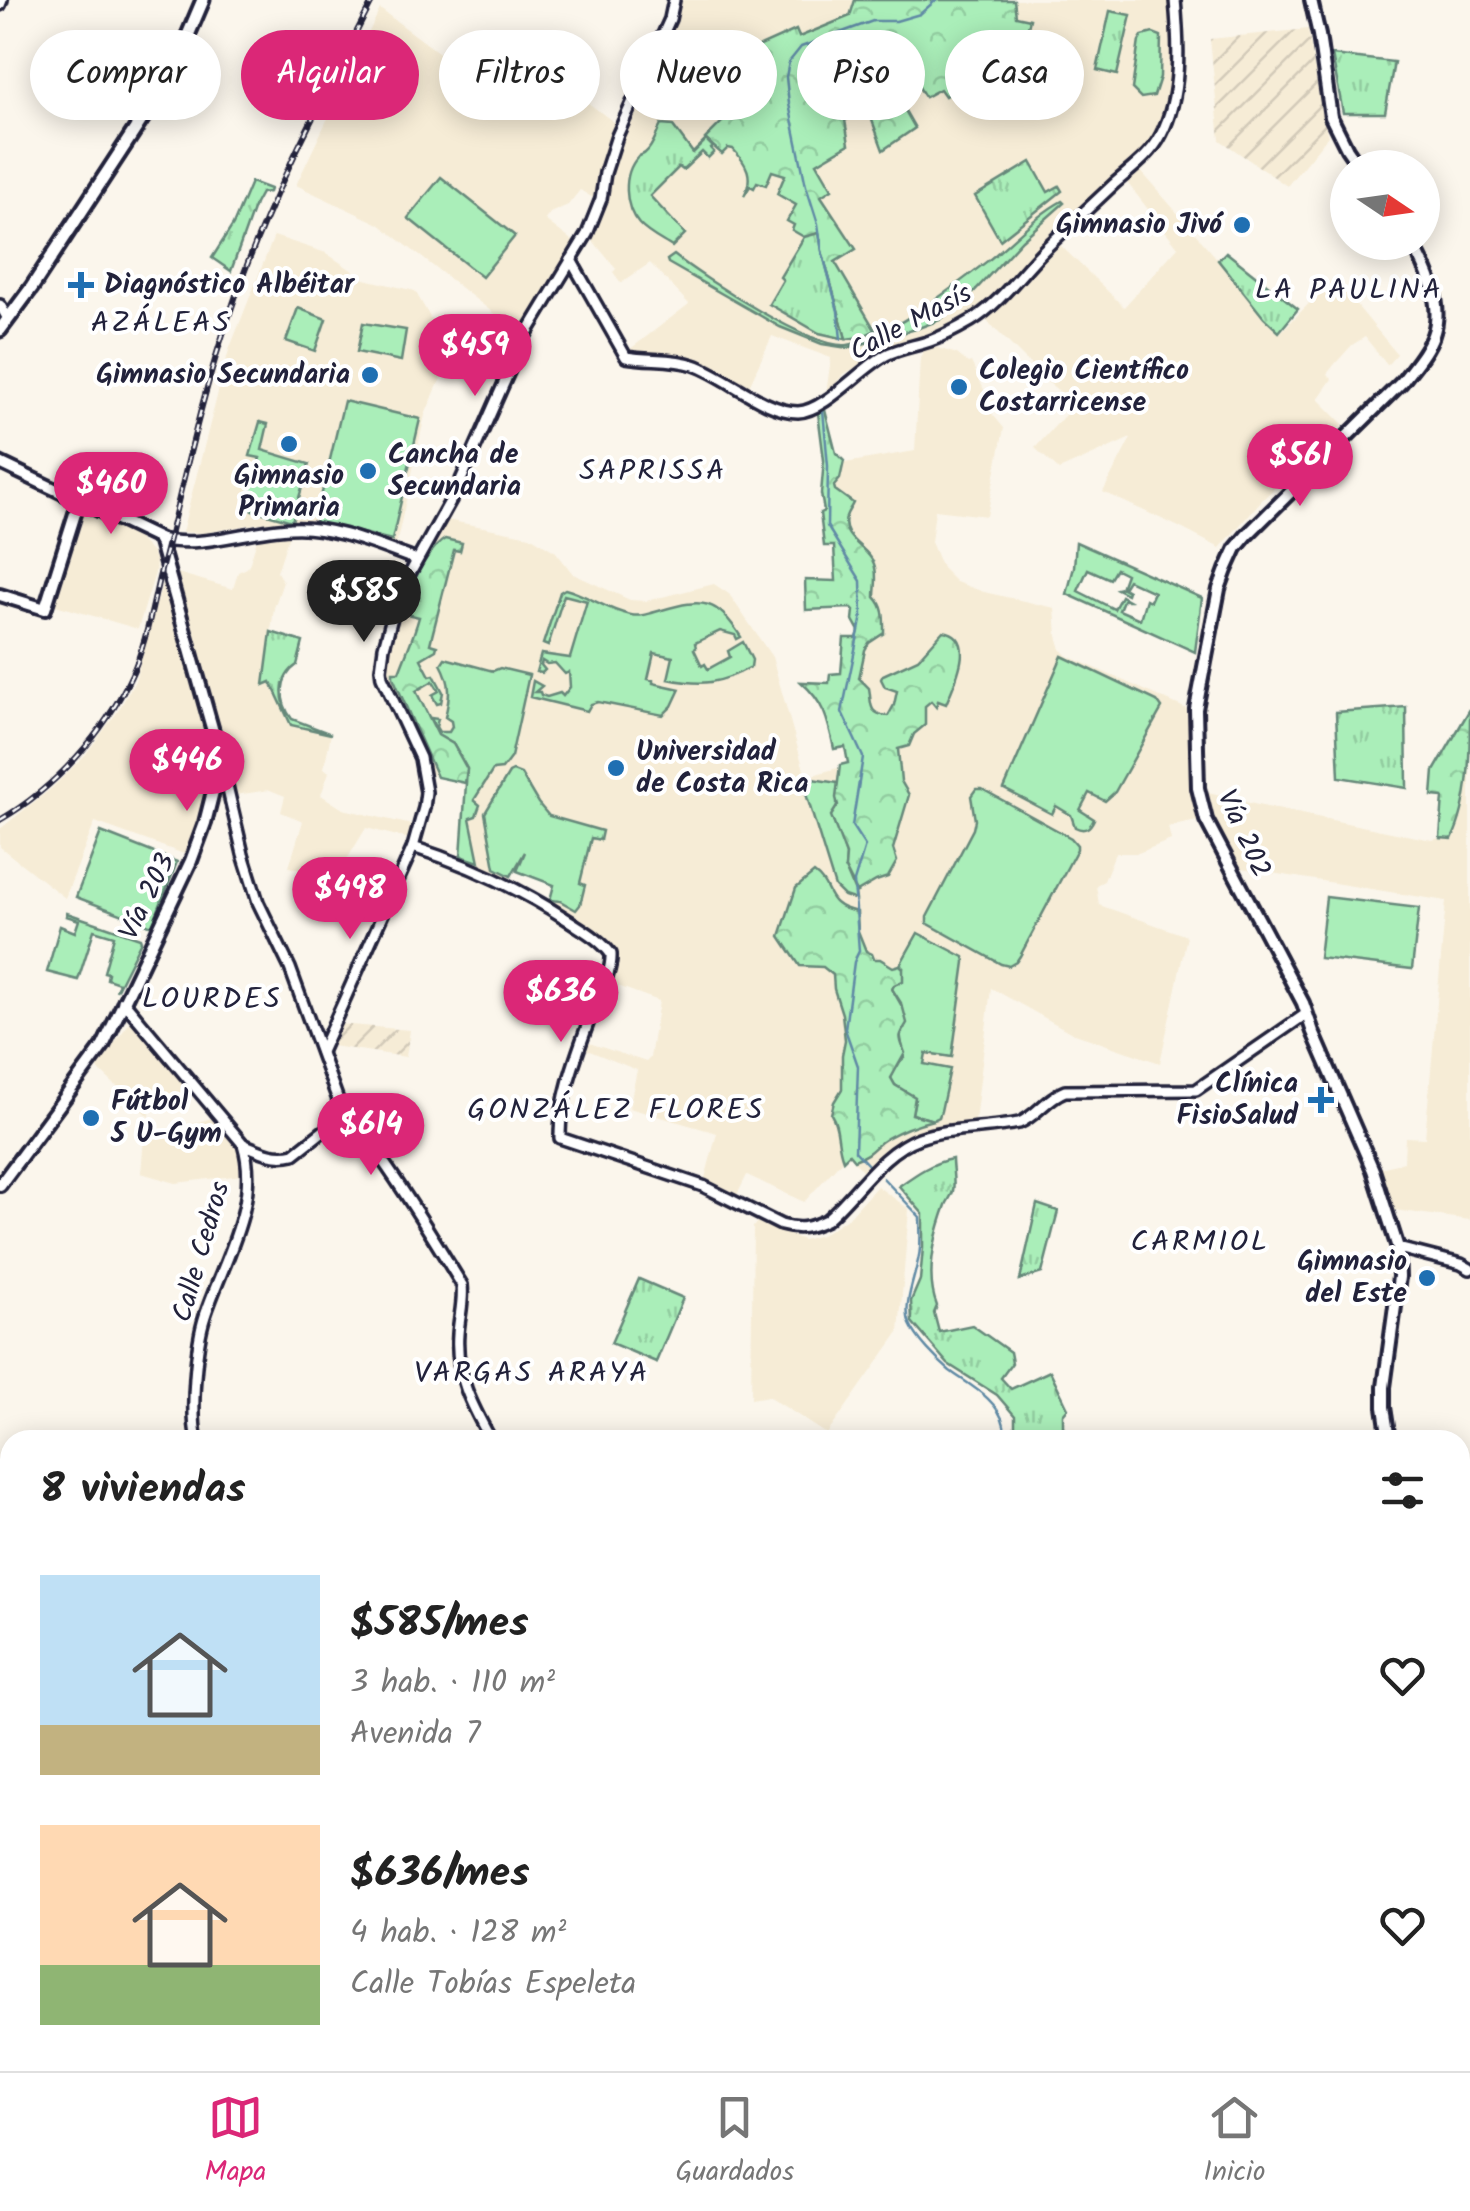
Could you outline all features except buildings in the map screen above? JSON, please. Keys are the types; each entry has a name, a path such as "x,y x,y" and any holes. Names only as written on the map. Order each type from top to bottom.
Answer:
{"highway":[{"path":"0,330 161,90 203,0"}],"main road":[{"path":"1311,0 1331,117 1348,150"},
{"name":"Vía 202","path":"1388,1430 1384,1387 1399,1277 1398,1248 1374,1170 1295,987 1206,820 1198,788 1196,709 1219,590 1236,548 1402,382 1435,332 1436,308 1421,260"},
{"path":"0,463 159,539"},
{"path":"0,595 45,609 80,501"},
{"name":"Vía 203","path":"0,1184 103,1046 200,841 220,760 159,539"}],"street":[{"path":"321,1052 413,847 424,808 424,774 412,738 382,678 382,657 394,606 457,489 524,338 587,234 617,136 664,34 674,0"},
{"name":"Calle Masís","path":"571,260 626,357 696,366 788,410 800,412 825,402 886,355 928,342 988,310 1046,248 1144,158 1160,138 1176,86 1174,0"},
{"path":"0,305 8,319"},
{"path":"159,539 192,542 294,527 333,534 417,560"},
{"path":"401,588 406,566 403,555"},
{"path":"220,760 242,854 258,902 290,968 338,1100 408,1198 462,1286 458,1361 470,1401 486,1430"},
{"path":"413,847 460,862 514,887 596,939 611,954 612,961 565,1098 560,1138 703,1186 781,1226 800,1230 826,1220 892,1154 918,1138 1019,1123 1065,1091 1196,1090 1306,1014"},
{"path":"123,1001 243,1144 266,1154 294,1154 346,1114"},
{"name":"Calle Cedros","path":"196,1430 202,1328 246,1198 247,1159 243,1144"},
{"path":"1398,1248 1470,1269"}],"shaded area":[{"path":"678,0 1170,0 1172,88 1155,137 1140,155 1032,255 985,306 926,338 880,353 844,374 826,394 831,358 772,336 749,386 698,360 649,356 629,350 689,304 650,263 621,283 613,272 616,269 590,237 629,120 777,120 777,30 669,30"},
{"path":"380,9 408,30 370,30"},
{"path":"1308,29 1328,136 1287,186 1220,140 1210,39"},
{"path":"419,38 439,53 439,120 600,120 600,112 615,123 595,199 580,190 568,205 550,213 545,220 575,243 519,333 379,224 296,185 327,120 419,120"},
{"path":"1139,169 1264,319 1280,333 1334,278 1397,354 1387,365 1365,337 1352,345 1327,374 1332,379 1318,399 1344,425 1326,433 1324,440 1261,501 1220,548 1103,492 1131,438 1059,470 1035,448 1075,404 986,320 1058,243 1124,307 1178,247 1125,180"},
{"path":"274,236 326,253 365,279 415,291 443,340 447,364 425,415 396,545 309,523 259,523 204,533 182,532 229,350"},
{"name":"Universidad de Costa Rica","path":"925,347 971,362 993,415 1004,428 987,516 935,510 931,542 942,568 956,582 984,592 1055,608 1057,636 1068,656 1187,709 1194,789 1202,820 1168,827 1171,840 1138,853 1115,853 1104,881 1096,885 1099,905 1187,936 1160,1063 1072,1033 991,988 974,1130 918,1138 867,1176 848,1154 804,1202 747,1175 735,1199 703,1186 717,1133 629,1108 637,1070 587,1050 589,1043 646,1062 650,1058 659,1001 604,981 611,954 547,907 554,885 517,871 525,852 510,885 460,862 465,784 430,774 416,736 384,683 381,669 392,613 441,519 530,536 556,552 573,574 630,600 646,601 714,584 729,594 772,657 806,777 862,761 842,712 862,616 827,526 828,466 915,451 920,358"},
{"path":"87,511 133,533 153,554 155,573 138,629 52,604 81,514"},
{"path":"290,532 277,572 283,582 274,608 264,684 271,681 292,725 331,734 324,768 329,772 321,795 343,809 412,825 409,839 366,828 335,879 289,867 303,821 281,812 285,796 270,790 235,795 174,572 233,589 238,572 250,562 258,536"},
{"path":"164,577 209,755 202,813 187,855 95,822 65,898 0,847 0,829 52,788 86,754 118,711 135,681"},
{"path":"1470,725 1470,1220 1387,1209 1373,1170 1404,1162 1405,1137 1425,1138 1446,901 1234,867 1204,792 1411,836 1440,838"},
{"path":"134,1017 194,1088 168,1109 151,1103 149,1117 96,1067"},
{"path":"339,1024 410,1030 406,1057 332,1046"},
{"path":"215,1117 239,1150 242,1175 176,1183 141,1173 144,1138"},
{"path":"877,1186 909,1209 899,1332 830,1430 821,1430 768,1396 751,1399 753,1227 757,1222 803,1240 821,1235 849,1217"}],"green space":[{"path":"855,0 1014,0 1016,16 1030,19 1027,30 945,30 945,96 940,89 925,97 925,30 816,30 850,16"},
{"path":"1110,11 1131,15 1117,75 1097,70"},
{"path":"796,30 797,120 845,120 849,144 817,163 832,189 821,196 856,249 835,262 875,330 861,337 846,339 819,233 804,237 792,230 794,225 787,221 796,205 777,194 785,175 772,171 766,185 757,182 744,196 749,176 742,160 733,149 722,154 705,139 724,120 777,120 777,39"},
{"path":"1153,33 1161,36 1160,77 1154,96 1141,98 1132,89 1139,41"},
{"path":"1332,55 1394,62 1385,113 1343,113"},
{"path":"872,120 910,120 915,128 883,150"},
{"path":"661,125 673,126 693,153 706,140 714,152 708,158 702,152 683,170 679,167 650,196 685,234 672,247 639,224 630,209 627,190 633,164 650,147"},
{"path":"1031,162 1048,192 1059,186 1062,191 1000,240 975,196"},
{"path":"441,177 515,236 482,277 408,218"},
{"path":"251,182 270,189 261,193 255,204 231,271 212,258 233,225"},
{"path":"1062,201 969,297 940,320 848,348 822,344 780,327 667,260 674,255 785,325 832,344 848,345 882,333 922,309"},
{"path":"819,233 846,339 819,333 769,304 804,237"},
{"path":"1226,252 1298,309 1279,332 1218,260"},
{"path":"298,308 326,319 315,351 286,341"},
{"path":"363,323 406,330 401,361 357,352"},
{"name":"Cancha de Secundaria","path":"344,401 420,419 392,540 315,522"},
{"path":"825,410 836,453 844,461 835,490 853,503 845,525 874,564 875,597 883,614 884,633 865,650 859,678 869,688 874,710 888,716 894,705 897,691 885,687 883,675 918,659 943,631 954,635 962,651 946,704 938,701 936,707 931,701 925,706 925,725 914,734 909,746 898,749 901,781 909,795 893,849 897,861 888,877 857,892 845,868 846,855 831,816 838,805 840,765 848,763 845,747 834,749 824,712 801,682 829,683 830,674 841,673 844,638 857,638 859,631 851,608 806,610 805,580 836,581 834,546 824,546 820,513 824,511 824,460 818,413"},
{"path":"260,422 268,424 262,450 309,464 292,521 245,508 260,458 250,456"},
{"path":"445,539 462,543 460,551 454,550 430,644 437,646 436,650 421,659 443,692 441,703 437,704 432,695 439,691 433,681 416,691 438,735 453,744 467,769 465,783 437,777 393,677 393,672 399,672 419,617 398,612 425,561"},
{"path":"1076,542 1202,598 1195,652 1067,594","holes":["1088,569 1110,579 1116,569 1126,574 1117,589 1127,594 1123,588 1128,580 1154,592 1150,601 1146,599 1140,619 1119,610 1123,600 1128,600 1121,596 1114,609 1078,591"]},
{"path":"565,589 635,615 688,604 708,605 724,615 741,637 737,639 720,631 695,643 702,666 705,664 708,669 730,657 728,651 743,642 752,660 751,667 720,680 680,681 668,679 673,657 654,653 648,679 680,689 663,715 598,702 587,711 530,697 533,681 542,686 535,692 547,697 560,693 563,696 570,687 569,672 565,674 555,663 542,661 545,670 536,672 541,654 570,658 587,601 564,595 548,646 543,644 560,592"},
{"path":"271,632 303,642 297,665 286,677 282,690 292,719 331,734 291,725 271,682 264,685"},
{"path":"1062,656 1157,701 1162,708 1115,792 1105,801 1089,793 1080,810 1094,819 1084,829 1075,827 1071,815 1056,806 1052,814 1004,789"},
{"path":"445,658 493,671 500,668 529,675 511,757 502,769 493,770 474,800 480,805 476,816 470,818 479,862 461,856 467,769 453,744 438,736 431,718 438,719 439,732 449,732 452,727 445,717 449,690 441,664"},
{"path":"1406,707 1407,788 1339,777 1336,712"},
{"path":"1470,709 1466,793 1452,839 1440,838 1443,797 1432,796 1434,771"},
{"path":"513,771 521,774 549,816 602,831 600,840 591,838 580,883 585,885 576,910 550,900 554,885 517,871 525,852 511,876 495,868 485,813"},
{"path":"806,778 838,783 836,825 856,900 835,887 803,784"},
{"path":"976,789 1071,838 1077,845 1020,956 1009,966 927,923 973,829 971,796"},
{"path":"101,832 177,862 152,926 76,897"},
{"path":"814,873 838,905 857,912 858,931 866,951 874,959 903,968 903,981 892,989 907,1023 900,1037 905,1053 891,1078 895,1085 915,1097 912,1114 933,1120 892,1135 854,1160 849,1154 843,1160 831,1114 842,1089 845,1040 833,975 823,967 800,966 780,936 796,888"},
{"path":"1326,897 1419,908 1412,969 1319,958"},
{"path":"67,913 140,938 116,991 119,983 107,979 108,973 104,972 114,936 94,930 78,980 47,972 60,926 75,932 79,920 66,916"},
{"path":"918,933 964,957 965,962 952,1057 926,1053 924,1064 950,1069 939,1117 933,1120 912,1114 915,1099 891,1078 904,1058 901,1003 892,989"},
{"path":"952,1159 954,1180 933,1256 932,1282 937,1306 934,1313 939,1332 972,1325 1010,1352 1012,1363 1001,1378 1011,1389 1050,1371 1068,1408 1063,1414 1065,1430 1015,1430 1015,1416 997,1395 948,1364 912,1322 911,1301 920,1280 923,1214 899,1186 930,1166"},
{"path":"1037,1204 1058,1211 1042,1273 1020,1280"},
{"path":"639,1279 683,1298 656,1362 611,1343"}],"waterway":[{"path":"841,339 838,311 789,104 789,62 801,47 873,21 896,21 920,14 936,0"},
{"path":"823,410 828,466 827,526 861,581 862,616 842,712 863,757 852,826 865,846 854,882 859,951 845,1029 858,1066 855,1151 869,1166"},
{"path":"883,1178 920,1217 919,1257 908,1307 910,1324 939,1361 996,1408 1004,1430"}],"railway":[{"path":"0,820 40,792 76,758 107,718 131,676 148,626 210,375 245,270 296,152 373,0"}],"place":[{"name":"Gimnasio Jivó","path":"1242,225"},
{"name":"Diagnóstico Albéitar","path":"81,285"},
{"name":"Gimnasio Secundaria","path":"370,375"},
{"name":"Colegio Científico Costarricense","path":"959,387"},
{"name":"Gimnasio Primaria","path":"289,444"},
{"name":"Cancha de Secundaria","path":"368,471"},
{"name":"Universidad de Costa Rica","path":"616,768"},
{"name":"Clínica FisioSalud","path":"1321,1100"},
{"name":"Fútbol 5 U-Gym","path":"91,1118"},
{"name":"Gimnasio del Este","path":"1427,1278"}],"district":[{"name":"LA PAULINA","path":"1349,291"},
{"name":"AZÁLEAS","path":"161,324"},
{"name":"SAPRISSA","path":"653,472"},
{"name":"LOURDES","path":"212,1000"},
{"name":"GONZÁLEZ FLORES","path":"616,1111"},
{"name":"CARMIOL","path":"1200,1243"},
{"name":"VARGAS ARAYA","path":"532,1374"}]}
